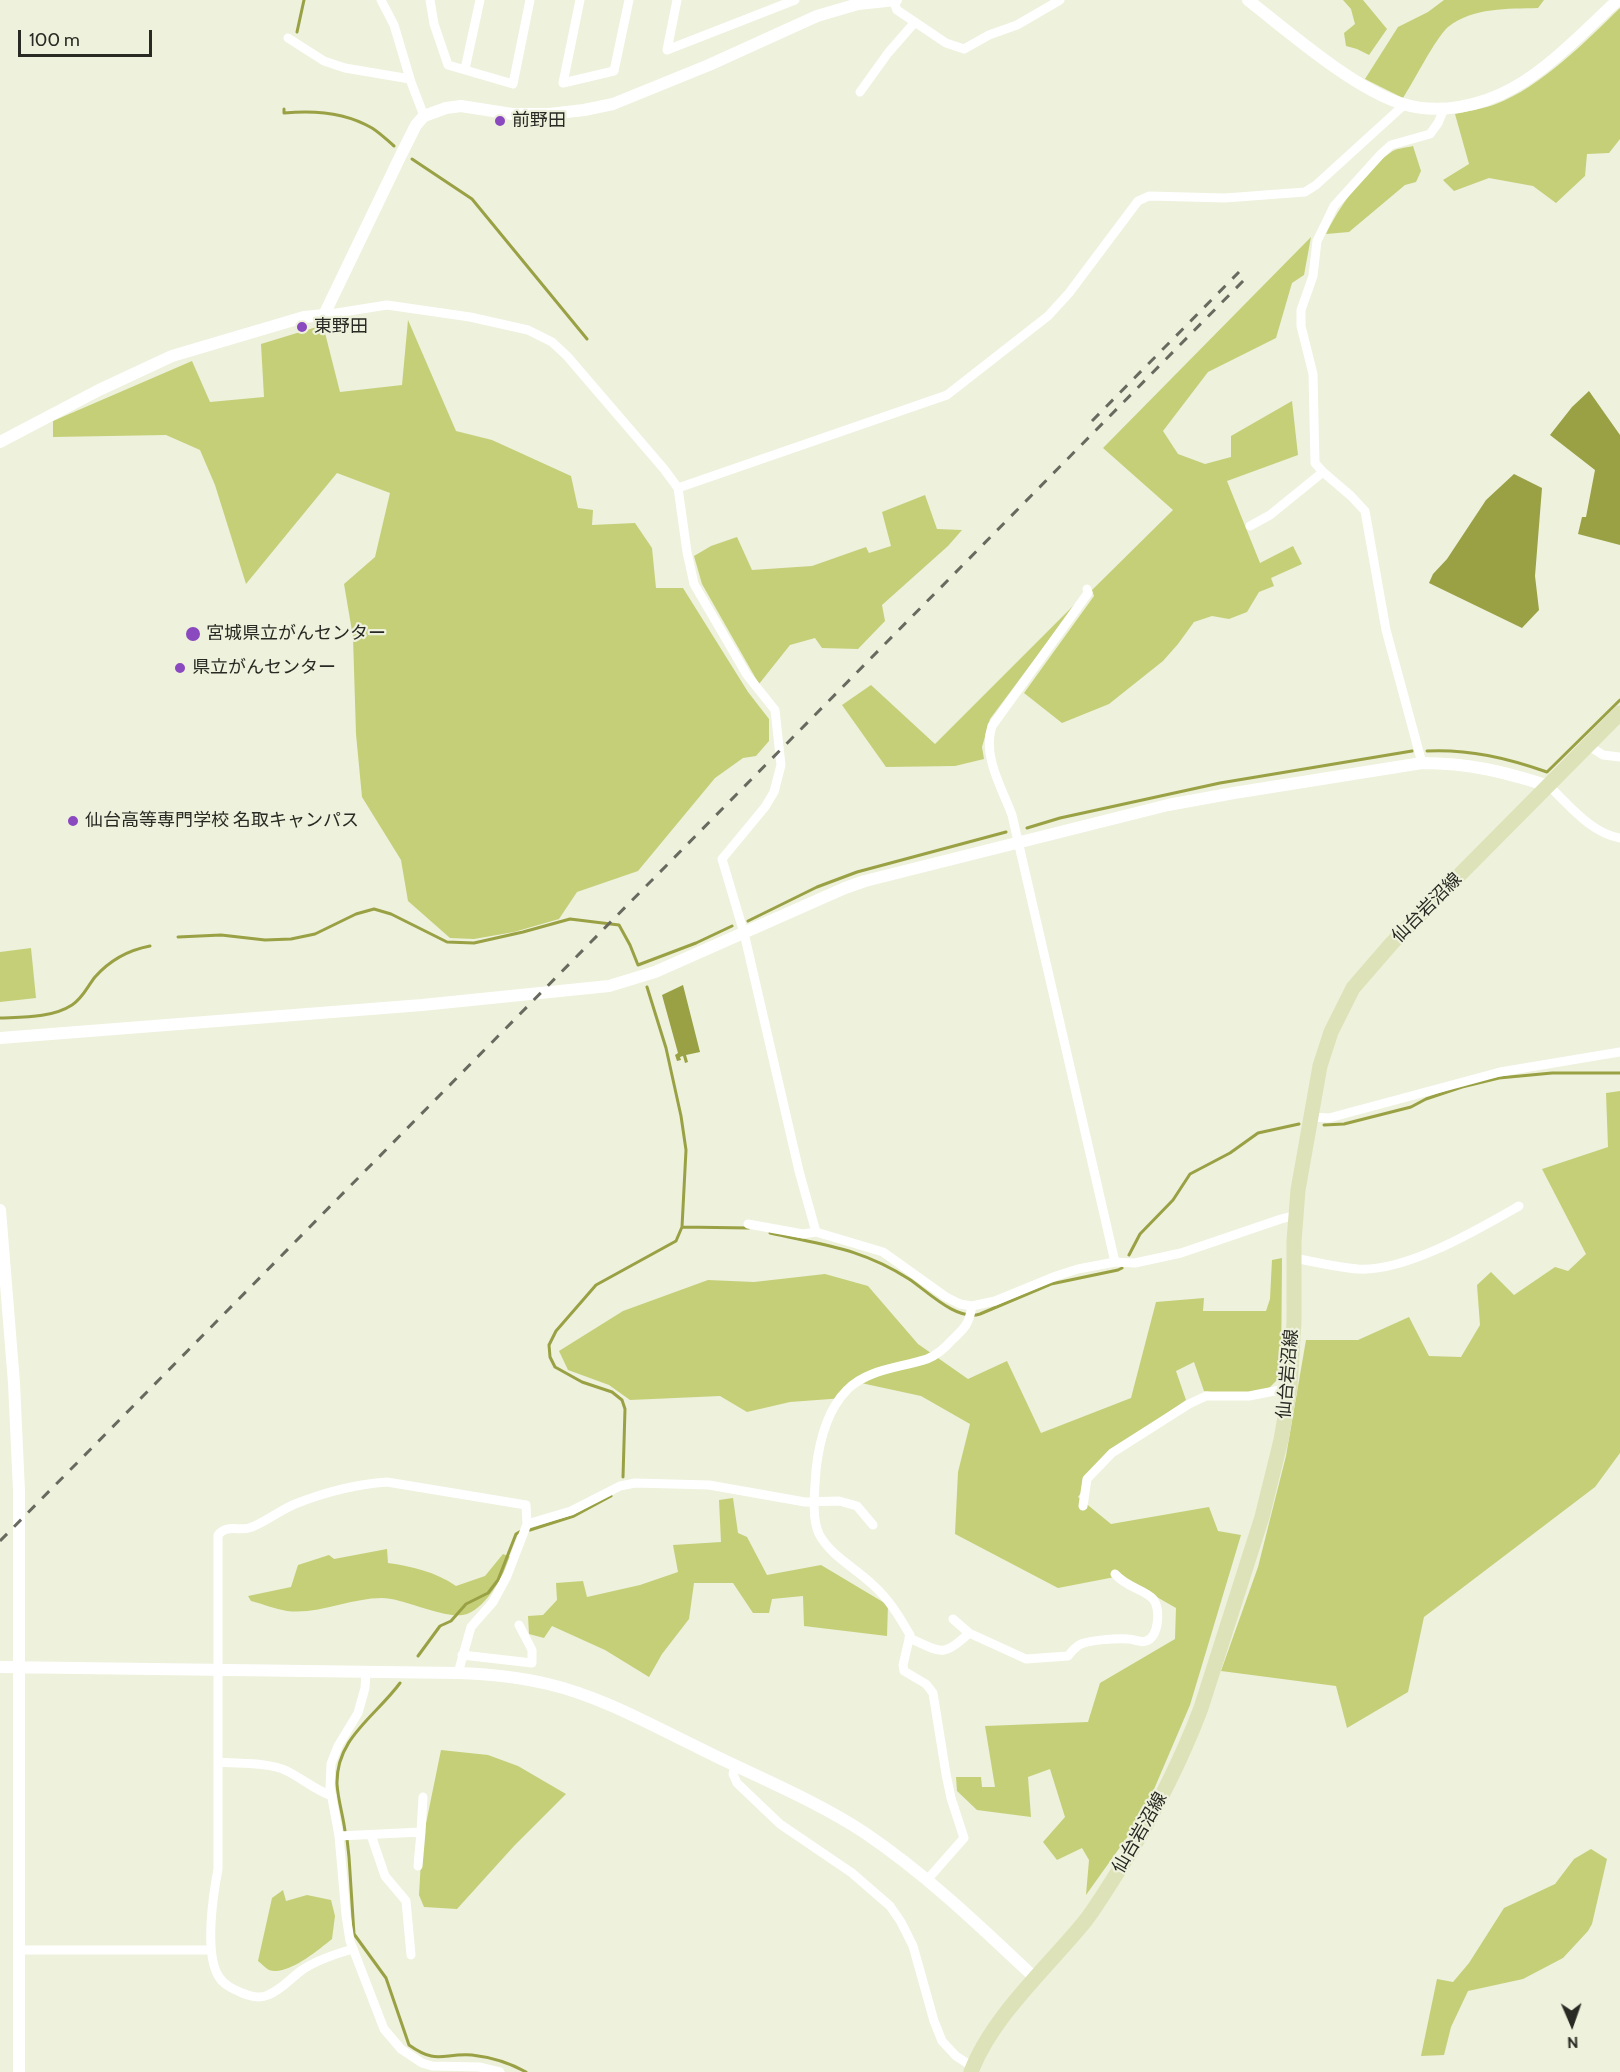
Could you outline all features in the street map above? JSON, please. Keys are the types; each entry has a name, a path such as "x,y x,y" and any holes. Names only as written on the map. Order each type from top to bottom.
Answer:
{"main road":[{"name":"仙台岩沼線","path":"972,2069 990,2036 1035,1978 1086,1920 1110,1884 1158,1805 1190,1738 1262,1517 1281,1440 1290,1388 1296,1215 1310,1117 1320,1066 1331,1032 1353,988 1392,943 1589,746 1620,712"}],"street":[{"path":"381,0 394,25 424,116"},
{"path":"430,0 434,24 448,65 513,84 530,0"},
{"path":"465,69 480,0"},
{"path":"580,0 563,83 614,71 629,0"},
{"path":"677,0 667,50 795,0"},
{"path":"324,315 400,156 416,125 424,116 446,108 461,106 512,114 549,114 614,104 709,65 817,16 858,4 895,0 897,10 946,43 964,49 989,35 1017,25 1060,0"},
{"path":"1248,0 1349,76 1390,99 1422,108 1444,109 1474,104 1514,87 1551,60 1618,0"},
{"path":"860,92 915,22"},
{"path":"288,38 324,61 345,68 410,79"},
{"path":"678,488 947,395 1048,316 1069,293 1138,201 1149,196 1225,198 1305,192 1316,186 1404,104"},
{"path":"1422,763 1386,630 1365,511 1351,495 1315,463 1313,374 1301,326 1301,310 1313,276 1317,242 1334,206 1391,145 1430,134 1444,109"},
{"path":"0,442 99,390 172,356 304,317 387,305 501,323 528,330 552,342 594,387 678,488 694,585 747,675 774,710 781,765 774,792 765,807 722,859 744,933 794,1150 816,1232"},
{"path":"1250,526 1270,515 1323,472"},
{"path":"1087,589 1088,593 1019,686 992,726 989,736 990,754 1012,815 1115,1263"},
{"path":"1589,746 1603,755 1620,757"},
{"path":"0,1038 422,1005 609,986 655,972 845,888 1018,842 1204,798 1422,763 1477,766 1549,786 1591,825 1610,836 1620,838"},
{"path":"1310,1117 1329,1118 1500,1072 1620,1052"},
{"path":"1294,1258 1358,1269 1408,1260 1464,1236 1519,1206"},
{"path":"0,1210 14,1383 19,1491 19,2072"},
{"path":"927,1880 964,1838 951,1798 933,1693 926,1684 907,1674 904,1668 910,1635 886,1597 830,1549 819,1533 814,1502 817,1464 826,1425 834,1406 847,1390 859,1381 881,1371 941,1352 965,1328 971,1313 995,1301 1067,1273 1115,1263 1135,1263 1181,1253 1296,1215"},
{"path":"748,1224 803,1234 816,1232 883,1252 971,1313"},
{"path":"1083,1506 1083,1493 1087,1479 1112,1453 1189,1404 1206,1396 1249,1396 1290,1388"},
{"path":"353,1949 317,1962 302,1970 275,1992 259,1997 232,1989 223,1983 214,1966 211,1950 212,1899 218,1869 218,1535 223,1530 249,1528 296,1504 350,1488 387,1482 526,1504 527,1524 507,1576 493,1602 471,1627 458,1673"},
{"path":"527,1524 571,1511 624,1484 635,1483 709,1485 814,1502 839,1501 857,1506 873,1525"},
{"path":"953,1619 969,1633 1026,1659 1068,1656 1073,1649 1089,1642 1127,1639 1146,1641 1151,1638 1157,1625 1159,1616 1157,1605 1152,1598 1121,1581 1114,1574"},
{"path":"519,1625 532,1650 531,1681"},
{"path":"909,1638 941,1651 954,1648 969,1633"},
{"path":"462,1655 532,1663"},
{"path":"0,1667 458,1673 513,1677 584,1694 624,1711 825,1810 864,1832 972,1917 1035,1978"},
{"path":"366,1672 365,1688 358,1713 338,1746 331,1764 332,1796 339,1836 347,1930 353,1949 384,2029 408,2055 432,2066 478,2067 500,2072"},
{"path":"218,1762 286,1770 317,1791 332,1796"},
{"path":"735,1766 733,1774 737,1783 773,1818 796,1837 852,1873 890,1906 913,1946 935,2026 942,2041 972,2069"},
{"path":"418,1866 423,1797"},
{"path":"339,1836 422,1832"},
{"path":"371,1835 385,1876 406,1901 411,1955"},
{"path":"20,1950 211,1950"}],"shaded area":[{"path":"1343,0 1363,0 1387,29 1369,55 1346,46 1344,33 1355,24 1351,9"},
{"path":"1444,0 1544,0 1538,8 1491,10 1458,20 1448,27 1431,50 1403,98 1365,79 1398,27 1428,12"},
{"path":"1620,8 1620,139 1609,153 1587,154 1585,176 1556,203 1533,186 1489,178 1454,191 1443,180 1469,164 1455,114 1496,104 1530,86 1562,62"},
{"path":"1413,146 1421,171 1416,182 1405,185 1349,232 1326,234 1345,201 1371,169 1392,151"},
{"path":"1311,237 1304,275 1292,283 1276,338 1208,372 1163,431 1178,454 1205,464 1231,457 1231,436 1292,401 1298,455 1227,481 1260,563 1293,546 1302,564 1271,578 1274,586 1259,592 1247,612 1229,619 1212,616 1194,622 1163,661 1109,704 1062,723 1024,693 1094,596 1092,590 1173,510 1103,448"},
{"path":"408,320 456,431 492,440 571,476 578,508 593,510 592,525 635,523 652,548 656,588 683,588 748,692 769,719 769,741 756,756 743,758 715,778 638,871 577,892 559,919 514,932 474,939 450,938 408,901 401,860 362,797 356,734 353,637 344,584 375,557 390,493 337,473 246,584 215,485 200,450 166,435 53,437 53,421 192,361 210,402 264,397 261,344 323,325 340,392 402,385"},
{"path":"1589,391 1620,435 1620,545 1578,534 1582,517 1586,517 1595,470 1550,435 1572,407"},
{"path":"1514,474 1542,488 1535,576 1539,610 1522,628 1429,583 1486,500"},
{"path":"925,495 937,529 962,530 948,546 882,605 885,621 858,649 822,648 815,638 790,645 759,684 702,584 694,556 711,546 737,537 752,570 812,566 866,547 869,553 891,546 882,512"},
{"path":"1078,601 990,719 982,747 984,759 955,766 886,767 842,705 871,685 935,744"},
{"path":"31,948 36,998 0,1002 0,952"},
{"path":"683,985 700,1052 686,1055 688,1062 685,1063 683,1056 677,1061 675,1055 678,1053 662,995"},
{"path":"1620,1091 1620,1453 1595,1487 1424,1617 1408,1692 1347,1728 1336,1686 1221,1671 1258,1567 1286,1456 1306,1340 1358,1340 1409,1317 1429,1356 1461,1357 1480,1325 1477,1285 1491,1272 1514,1295 1555,1267 1568,1271 1586,1254 1542,1169 1608,1147 1606,1093"},
{"path":"1282,1258 1281,1376 1266,1391 1233,1395 1204,1391 1194,1362 1176,1371 1186,1400 1110,1452 1078,1497 1111,1524 1209,1507 1218,1531 1241,1535 1190,1705 1143,1815 1086,1895 1089,1860 1082,1848 1057,1860 1043,1842 1065,1817 1050,1769 1028,1777 1031,1817 977,1810 957,1791 956,1777 981,1777 982,1787 995,1787 985,1726 1088,1722 1100,1683 1175,1639 1176,1608 1120,1576 1058,1588 955,1534 958,1472 970,1424 921,1396 861,1383 844,1398 790,1402 747,1412 720,1396 630,1400 609,1385 568,1370 559,1351 623,1311 708,1280 754,1282 825,1274 868,1286 918,1344 968,1379 1007,1361 1041,1433 1131,1398 1156,1302 1204,1298 1203,1311 1266,1311 1270,1299 1272,1260"},
{"path":"733,1498 738,1533 747,1537 767,1575 821,1565 888,1605 887,1636 804,1626 803,1596 772,1599 769,1613 753,1613 733,1583 694,1583 689,1619 662,1654 649,1677 605,1650 552,1626 544,1638 529,1634 528,1616 543,1615 557,1600 556,1583 583,1581 587,1597 640,1585 678,1572 673,1545 721,1542 719,1500"},
{"path":"387,1549 388,1563 423,1570 456,1586 485,1576 503,1554 511,1557 488,1597 475,1610 467,1614 437,1612 402,1601 382,1598 299,1612 251,1601 248,1596 291,1587 298,1565 329,1555 334,1559"},
{"path":"441,1750 488,1755 518,1766 566,1794 514,1846 457,1909 424,1907 419,1895 422,1843"},
{"path":"1591,1849 1607,1859 1592,1924 1588,1931 1563,1958 1523,1979 1468,1991 1451,2027 1444,2055 1421,2056 1437,1979 1453,1982 1469,1963 1504,1908 1555,1884 1574,1859"},
{"path":"283,1890 286,1901 307,1895 331,1900 335,1916 332,1939 294,1966 277,1971 269,1970 258,1961 272,1898"}],"waterway":[{"path":"297,32 304,0"},
{"path":"284,109 284,113 318,112 351,118 372,128 394,146"},
{"path":"412,159 472,199 587,339"},
{"path":"1427,751 1458,751 1488,756 1547,772 1620,700"},
{"path":"1027,828 1060,818 1220,783 1412,751"},
{"path":"748,921 817,887 857,872 1006,832"},
{"path":"178,937 221,935 265,940 291,939 315,934 356,914 374,909 391,914 447,942 474,943 570,919 619,925 638,965 696,943 732,926"},
{"path":"0,1018 37,1016 64,1009 79,999 95,977 113,961 127,953 150,946"},
{"path":"623,1477 625,1409 622,1400 612,1392 582,1382 555,1367 550,1357 549,1345 556,1331 596,1285 676,1241 682,1227 686,1150 666,1048 647,987"},
{"path":"1324,1125 1344,1124 1411,1107 1426,1099 1462,1087 1499,1078 1552,1073 1620,1073"},
{"path":"1129,1255 1140,1234 1173,1200 1190,1174 1230,1153 1258,1133 1299,1124"},
{"path":"682,1227 749,1228"},
{"path":"770,1233 841,1249 874,1260 909,1279 942,1304 971,1315 980,1314 1051,1284 1122,1268"},
{"path":"530,1530 574,1516 611,1496"},
{"path":"418,1656 440,1626 451,1621 466,1604 488,1593 498,1580 516,1534 521,1531"},
{"path":"345,1831 337,1784 338,1768 343,1754 359,1729 400,1683"},
{"path":"347,1839 354,1934 386,1978 409,2045 426,2055 479,2056 506,2063 526,2072"}],"railway":[{"path":"1092,421 1239,272"},
{"path":"0,1541 1245,279"}],"place":[{"name":"前野田","path":"500,121"},
{"name":"東野田","path":"302,327"},
{"name":"宮城県立がんセンター","path":"193,634"},
{"name":"県立がんセンター","path":"180,668"},
{"name":"仙台高等専門学校 名取キャンパス","path":"73,821"}]}
